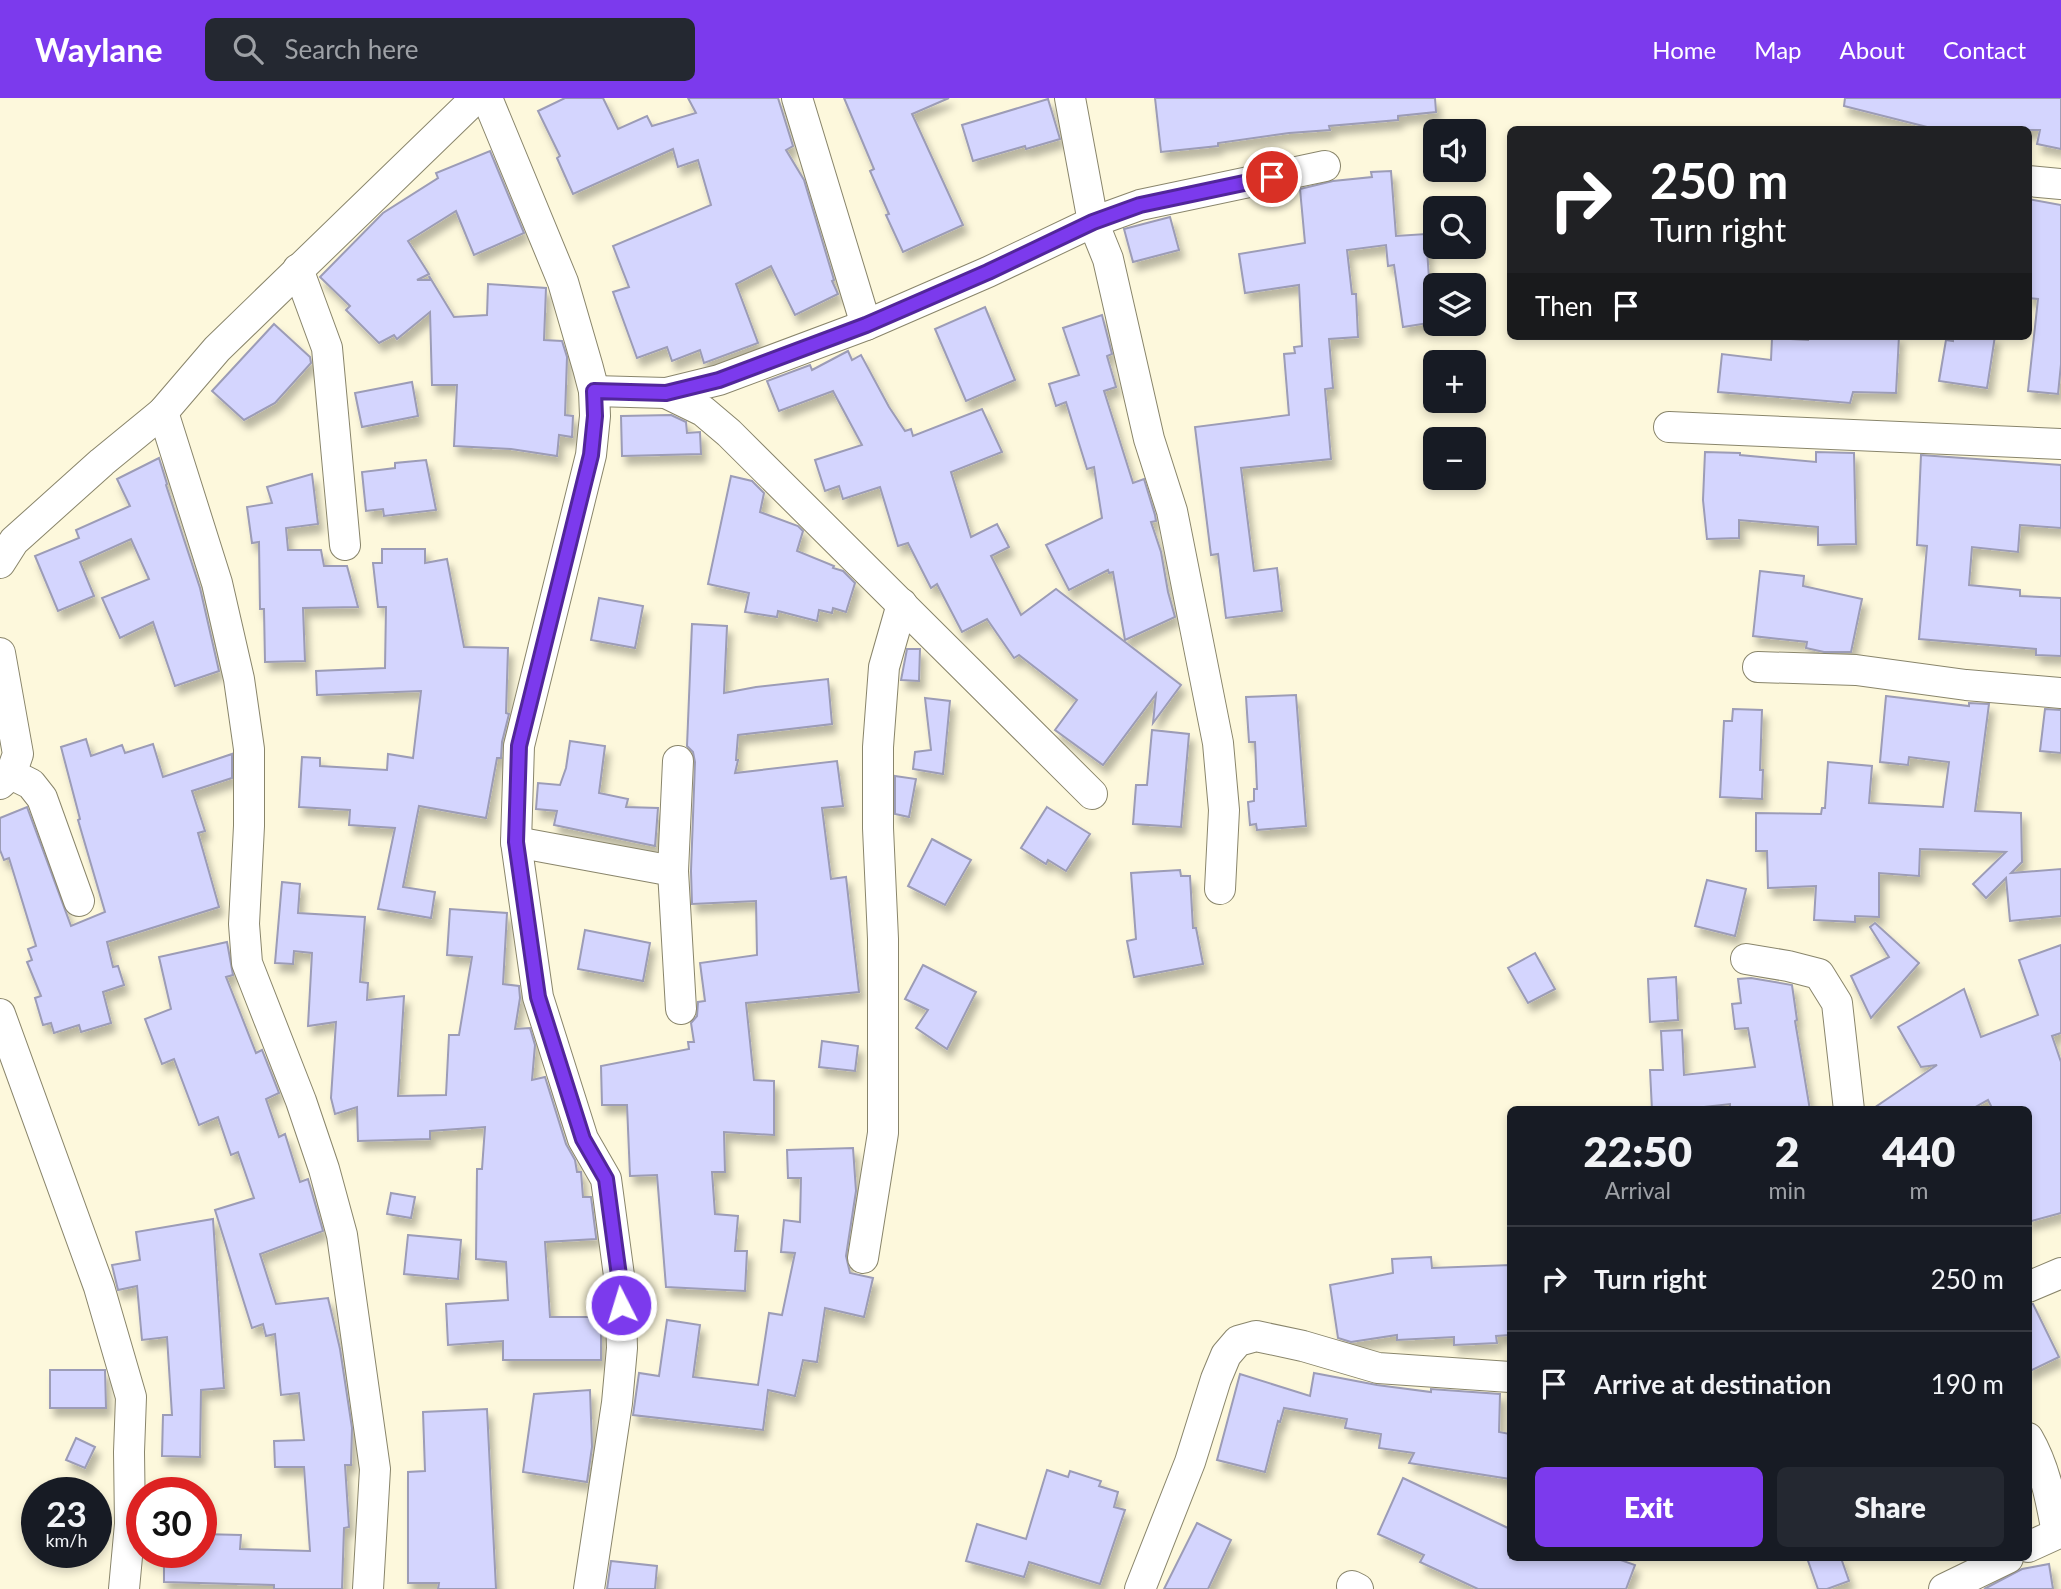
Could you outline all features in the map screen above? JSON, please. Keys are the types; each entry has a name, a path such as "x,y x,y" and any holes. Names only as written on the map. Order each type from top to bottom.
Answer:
{"street":[{"path":"0,563 13,541 163,412 218,349 476,98"},
{"path":"487,98 563,282 594,391 595,416 591,455 519,746 516,842 538,997 583,1139 606,1179 620,1283 622,1348 617,1404 589,1589"},
{"path":"797,98 866,325"},
{"path":"1070,98 1093,222 1108,260 1149,439 1172,511 1218,743 1224,810 1220,889"},
{"path":"594,391 666,393 719,380 866,325 988,272 1093,222 1140,205 1325,166"},
{"path":"2032,181 2061,184"},
{"path":"298,269 327,348 345,545"},
{"path":"666,393 703,411 729,433 1092,794"},
{"path":"163,412 217,583 239,679 249,749 249,826 244,924 247,963 301,1101 342,1235 374,1469 368,1589"},
{"path":"1669,427 2061,444"},
{"path":"863,1258 883,1133 883,939 878,828 878,747 884,667 902,604"},
{"path":"0,653 18,754 6,779 31,784 42,798 79,901"},
{"path":"1758,667 1856,670 1966,685 2061,693"},
{"path":"678,761 673,871 681,1009"},
{"path":"516,842 673,871"},
{"path":"1746,959 1819,974 1837,1003 1849,1106"},
{"path":"0,1014 99,1287 131,1397 130,1524 124,1589"},
{"path":"2032,1285 2061,1273"},
{"path":"1140,1589 1190,1462 1221,1367 1226,1355 1238,1341 1256,1336 1303,1346 1378,1368 1507,1377"},
{"path":"2032,1446 2041,1465 2059,1532 2032,1545"},
{"path":"1944,1589 2002,1561"}],"building":[{"path":"565,98 603,98 618,129 647,116 652,126 696,113 688,98 778,98 793,146 786,150 804,180 838,294 795,315 771,266 736,284 758,343 704,363 700,350 672,361 667,347 637,358 613,292 629,287 613,246 711,205 698,160 678,167 673,149 573,194 557,158 560,156 538,111"},
{"path":"844,98 949,98 912,114 963,225 903,252 886,215 889,214 870,171 874,169"},
{"path":"1155,98 1435,98 1436,112 1398,116 1398,120 1329,126 1330,130 1289,133 1218,143 1218,146 1161,152"},
{"path":"1845,98 2061,98 2061,149 2037,144 2040,130 2032,130 2032,126 1923,126 1844,106"},
{"path":"1048,99 1060,139 973,161 962,125"},
{"path":"490,151 524,233 474,255 456,211 408,241 429,274 417,280 430,280 429,276 454,317 487,315 488,284 546,288 544,340 562,341 567,357 565,415 573,416 572,437 559,435 557,456 511,449 454,446 457,385 432,385 430,312 397,339 394,335 379,343 346,310 350,306 320,277 383,213 438,178 436,173"},
{"path":"1391,171 1396,236 1423,234 1423,259 1428,259 1429,273 1423,273 1423,324 1403,327 1394,265 1388,266 1386,245 1347,250 1352,294 1356,294 1358,337 1329,339 1333,388 1325,389 1331,459 1241,468 1254,571 1277,568 1282,611 1226,618 1218,554 1211,555 1195,427 1289,415 1284,354 1295,353 1294,347 1302,346 1299,285 1245,293 1239,254 1305,243 1300,189 1333,181 1372,177 1371,172"},
{"path":"2032,200 2061,205 2061,364 2058,394 2028,391 2038,299 2032,298"},
{"path":"1170,217 1179,250 1133,262 1124,229"},
{"path":"985,307 1015,380 966,401 935,329"},
{"path":"1102,315 1112,354 1107,356 1116,387 1104,391 1133,483 1144,479 1155,515 1156,521 1151,522 1161,552 1175,617 1125,640 1113,572 1109,573 1108,570 1069,590 1046,545 1102,518 1094,467 1087,469 1066,402 1056,406 1049,384 1079,375 1063,328"},
{"path":"274,324 310,357 311,363 275,403 244,420 212,391"},
{"path":"1772,340 1899,340 1896,393 1853,392 1850,403 1718,392 1722,354 1771,360"},
{"path":"1946,340 1994,340 1987,388 1939,381"},
{"path":"848,351 852,360 861,355 889,407 905,431 911,429 913,436 982,409 1002,452 951,472 971,537 997,524 1009,547 991,556 1021,615 1056,589 1181,685 1153,723 1156,694 1103,765 1055,730 1077,700 1019,655 1014,658 987,619 962,632 937,584 931,588 908,543 898,546 880,487 843,499 839,486 825,491 815,460 862,445 833,391 779,411 767,381 810,365 812,370"},
{"path":"412,382 418,416 362,427 355,393"},
{"path":"671,415 686,422 687,433 700,432 701,454 622,456 621,416"},
{"path":"1705,452 1740,453 1816,462 1816,452 1854,453 1856,544 1818,545 1818,527 1739,520 1739,538 1707,539 1703,500"},
{"path":"1921,455 2061,465 2061,528 2020,525 2018,552 1972,547 1969,585 2020,590 2020,596 2061,598 2061,656 2036,655 2036,649 1919,639 1927,546 1917,545"},
{"path":"159,458 200,588 219,671 175,686 153,622 120,638 102,598 149,579 131,539 80,562 94,596 58,611 35,556 79,538 76,530 130,506 117,479"},
{"path":"426,460 436,510 384,516 383,509 366,511 362,472 395,468 395,463"},
{"path":"312,474 318,524 286,528 288,550 321,550 324,566 347,566 358,607 303,608 305,661 265,662 264,609 260,609 259,542 252,543 247,507 272,503 267,487"},
{"path":"731,476 752,481 764,493 760,512 798,526 803,531 797,551 834,566 833,568 843,571 855,583 846,612 833,608 832,613 819,610 817,621 778,611 777,617 745,612 749,593 708,584"},
{"path":"382,549 425,549 425,563 447,559 464,647 508,648 506,713 509,714 501,758 497,758 486,818 419,806 403,887 435,892 431,918 378,909 395,828 349,825 350,810 299,807 302,757 320,758 320,766 387,770 388,754 413,758 421,691 317,695 316,671 385,668 386,607 378,607 373,563 382,563"},
{"path":"1760,571 1804,576 1803,586 1862,599 1851,652 1824,652 1806,648 1807,642 1753,636"},
{"path":"599,598 643,606 635,648 591,640"},
{"path":"692,624 727,626 724,693 828,679 832,724 738,735 735,773 837,761 843,806 822,808 831,879 846,877 859,992 746,1003 754,1080 774,1081 774,1135 724,1132 725,1172 712,1172 715,1214 738,1216 735,1251 747,1251 745,1291 666,1287 657,1175 630,1176 627,1105 602,1105 601,1066 689,1049 688,1042 694,1042 691,1023 697,1016 698,1002 705,1001 700,963 757,955 756,901 692,904 695,762 693,752 687,746"},
{"path":"907,649 920,649 919,681 901,680"},
{"path":"1296,695 1306,826 1257,830 1256,824 1250,825 1248,802 1254,801 1254,789 1257,789 1255,742 1249,742 1246,697"},
{"path":"1886,696 1969,706 1969,703 1989,704 1975,811 2021,813 2022,862 2011,873 2061,869 2061,916 2010,921 2006,878 1986,898 1973,884 2006,852 1920,849 1919,876 1879,873 1879,917 1855,916 1855,922 1814,920 1816,886 1768,888 1767,851 1756,851 1756,813 1821,814 1822,808 1825,808 1828,762 1872,766 1869,803 1943,807 1949,762 1909,757 1908,765 1880,762"},
{"path":"925,698 950,701 943,774 913,769 915,752 931,750"},
{"path":"1733,709 1762,710 1762,799 1720,797 1724,721 1732,721"},
{"path":"2045,709 2061,710 2061,753 2040,751"},
{"path":"1152,730 1189,734 1181,827 1133,824 1136,785 1147,785"},
{"path":"86,739 91,756 122,745 125,753 153,744 163,777 232,754 232,778 192,791 205,831 198,833 219,907 107,942 113,967 118,966 124,985 103,992 111,1023 81,1032 79,1025 54,1033 51,1023 43,1025 35,998 41,996 27,962 32,960 28,949 36,946 9,858 4,860 0,850 0,818 27,807 71,926 105,912 78,820 80,819 61,747"},
{"path":"570,741 605,746 599,793 628,799 626,807 658,808 655,846 554,825 557,811 536,809 538,783 560,785"},
{"path":"895,776 916,779 909,817 895,814"},
{"path":"1047,807 1090,834 1066,871 1048,860 1046,864 1021,848"},
{"path":"932,839 971,860 945,905 908,886"},
{"path":"1180,870 1181,876 1190,876 1193,928 1196,928 1203,964 1134,977 1127,941 1136,939 1131,873"},
{"path":"1707,880 1746,889 1735,936 1695,926"},
{"path":"282,882 300,884 298,913 365,917 360,982 368,983 367,1000 404,996 398,1096 446,1095 449,1035 459,1035 472,957 447,955 450,909 507,913 503,984 519,986 520,998 515,1029 530,1028 535,1045 532,1080 545,1077 566,1144 575,1160 577,1172 581,1172 583,1197 591,1197 596,1237 545,1242 550,1317 601,1317 601,1360 503,1360 503,1341 448,1345 446,1304 508,1300 506,1262 476,1259 477,1169 482,1169 485,1127 430,1131 430,1139 358,1141 357,1107 335,1114 331,1098 336,1022 308,1026 312,953 294,951 293,964 275,963"},
{"path":"1875,923 1919,963 1871,1018 1851,976 1889,957 1870,927"},
{"path":"585,930 650,943 643,981 578,969"},
{"path":"227,942 233,975 226,977 256,1053 262,1050 279,1093 266,1099 279,1137 285,1134 300,1182 308,1179 323,1231 260,1254 276,1304 328,1298 340,1349 352,1428 351,1465 345,1465 349,1527 344,1528 342,1589 274,1589 274,1585 164,1582 164,1568 217,1568 217,1534 241,1535 240,1549 310,1551 304,1467 275,1467 274,1441 304,1440 299,1393 281,1395 275,1334 266,1336 263,1324 252,1328 215,1210 254,1198 238,1152 231,1155 218,1117 199,1125 174,1059 162,1064 145,1019 171,1009 159,957"},
{"path":"2061,945 2061,1033 2052,1036 2061,1062 2061,1213 2032,1221 2032,1106 1991,1106 1988,1100 1977,1106 1877,1106 1937,1065 1921,1067 1898,1027 1964,989 1981,1037 2038,1015 2019,960"},
{"path":"1535,953 1555,989 1528,1003 1508,968"},
{"path":"923,965 976,992 947,1049 916,1028 928,1010 905,999"},
{"path":"1676,977 1678,1020 1650,1022 1648,979"},
{"path":"1751,978 1792,985 1795,1021 1809,1106 1652,1106 1650,1070 1663,1070 1661,1031 1682,1030 1684,1075 1755,1067 1748,1028 1735,1029 1732,1004 1741,1003 1738,979"},
{"path":"822,1041 858,1046 855,1071 819,1067"},
{"path":"853,1148 856,1191 846,1256 850,1273 873,1278 864,1317 825,1308 817,1362 803,1360 795,1396 768,1390 763,1430 633,1415 639,1373 659,1376 667,1320 700,1325 693,1377 758,1385 769,1313 782,1315 795,1253 781,1252 784,1220 800,1222 801,1178 788,1178 787,1150"},
{"path":"391,1193 415,1197 411,1218 387,1214"},
{"path":"213,1219 224,1388 201,1390 200,1457 162,1456 163,1415 172,1415 167,1337 142,1340 137,1286 118,1290 112,1265 140,1260 136,1232"},
{"path":"408,1235 461,1240 458,1279 404,1274"},
{"path":"1431,1257 1432,1268 1507,1265 1507,1335 1496,1336 1497,1343 1454,1345 1454,1337 1397,1340 1397,1335 1351,1342 1338,1338 1330,1285 1393,1273 1392,1259"},
{"path":"2032,1304 2033,1304 2059,1357 2032,1370"},
{"path":"50,1370 105,1370 106,1408 50,1408"},
{"path":"1314,1373 1431,1392 1431,1389 1500,1394 1499,1432 1507,1433 1507,1479 1409,1463 1414,1453 1379,1448 1381,1434 1345,1428 1347,1419 1284,1408 1265,1472 1217,1460 1240,1374 1310,1396"},
{"path":"590,1390 592,1447 587,1482 523,1472 534,1394"},
{"path":"487,1409 496,1589 438,1589 439,1583 408,1583 408,1472 425,1471 423,1412"},
{"path":"76,1438 95,1447 85,1468 66,1460"},
{"path":"1047,1470 1068,1477 1070,1471 1101,1481 1099,1486 1118,1492 1114,1507 1125,1510 1100,1584 1029,1562 1024,1577 966,1561 977,1524 1026,1539"},
{"path":"1403,1478 1507,1528 1507,1561 1624,1561 1635,1565 1626,1589 1478,1589 1420,1562 1424,1555 1378,1534"},
{"path":"1197,1523 1231,1540 1208,1589 1164,1589"},
{"path":"611,1561 657,1566 655,1589 607,1589"},
{"path":"1808,1561 1842,1561 1849,1581 1827,1589 1818,1589"},
{"path":"2049,1564 2053,1589 1984,1589 2022,1569"}],"route":[{"path":"621,1305 606,1179 583,1139 538,997 516,842 519,746 591,455 595,416 594,391 666,393 719,380 866,325 988,272 1093,222 1140,205 1272,177"}]}
